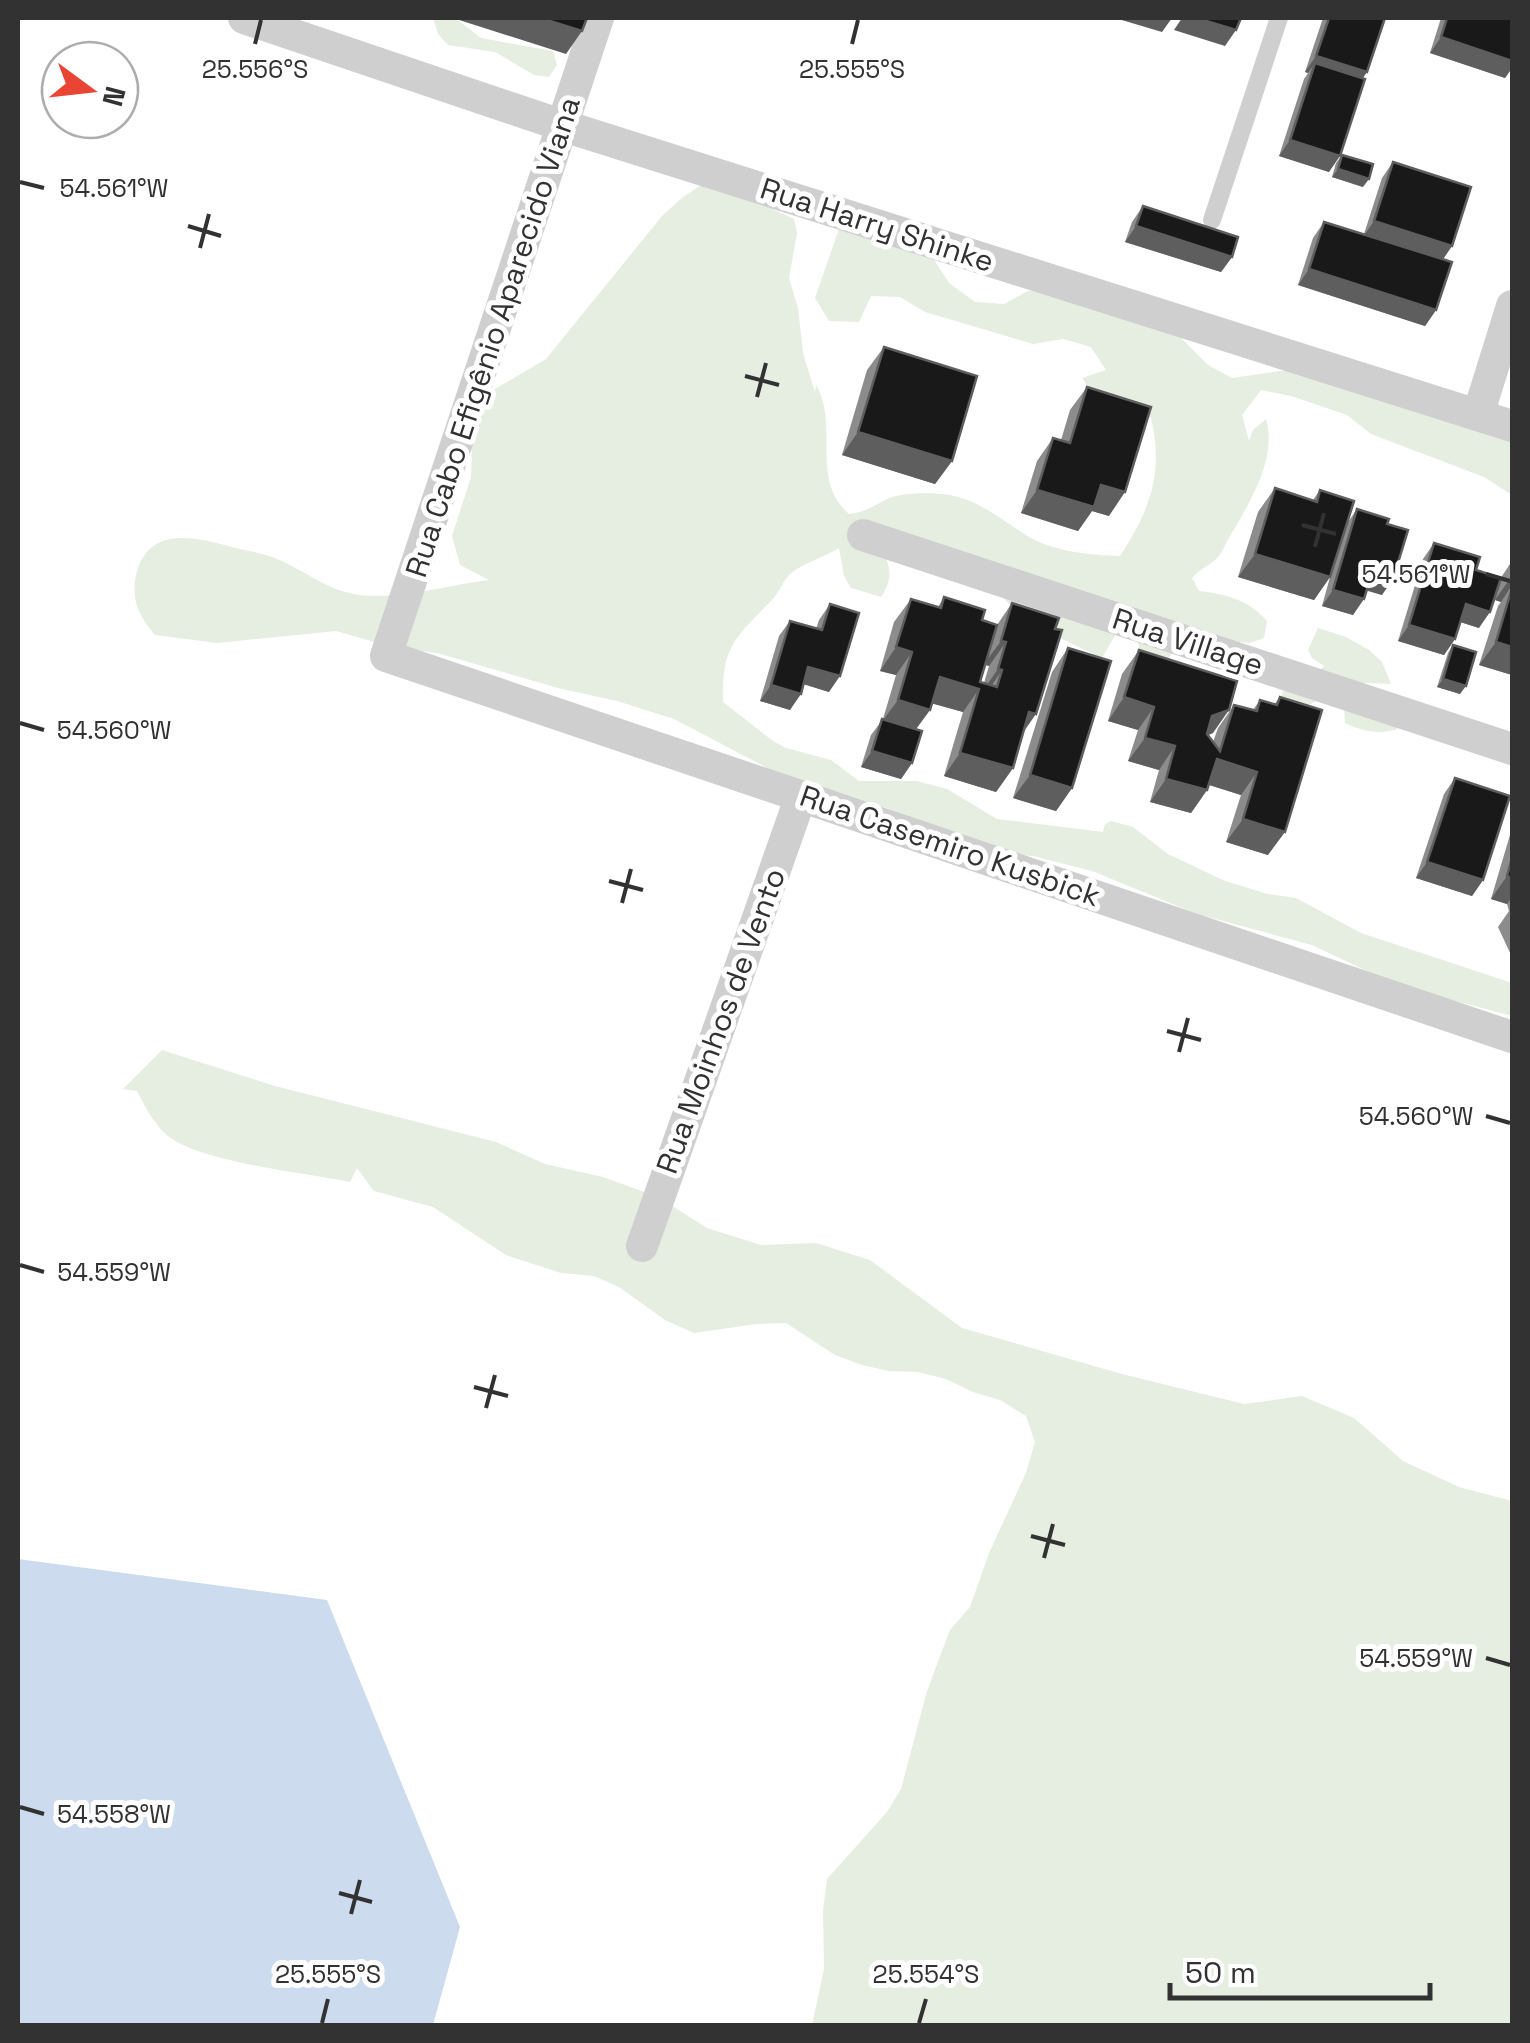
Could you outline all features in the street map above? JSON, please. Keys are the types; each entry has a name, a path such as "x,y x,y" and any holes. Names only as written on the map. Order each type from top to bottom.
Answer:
{"street":[{"name":"Rua Harry Shinke","path":"244,18 564,126 1512,426"},
{"name":"Rua Cabo Efigênio Aparecido Viana","path":"386,656 598,18"},
{"path":"1478,414 1512,306"},
{"name":"Rua Village","path":"862,535 1512,749"},
{"name":"Rua Casemiro Kusbick","path":"386,656 1512,1038"},
{"name":"Rua Moinhos de Vento","path":"642,1246 801,796"}],"lane":[{"path":"1212,220 1279,18"}],"shaded area":[{"path":"433,18 455,18 481,38 553,51 557,65 549,77 534,75 495,52 448,45 438,34"},
{"path":"709,180 794,219 797,233 789,278 798,308 803,353 815,392 816,385 823,401 830,485 849,514 900,495 947,495 974,503 1050,546 1120,556 1146,507 1156,456 1151,418 1128,403 1098,401 1082,378 1106,370 1091,347 1063,339 1033,344 925,312 900,297 871,296 859,322 829,321 815,298 842,220 933,258 949,283 975,302 1004,304 1028,291 1058,291 1167,324 1208,365 1232,378 1294,369 1512,436 1512,495 1484,477 1371,434 1347,415 1261,390 1242,415 1249,441 1253,430 1266,419 1269,434 1265,466 1220,554 1192,578 1199,591 1236,599 1253,608 1267,621 1264,638 1250,643 1219,640 1175,648 1167,661 1140,652 1137,638 1118,630 1102,658 1024,621 981,573 883,552 890,575 881,597 851,588 844,576 839,548 790,574 740,634 728,655 723,702 773,741 831,760 859,781 917,781 947,789 997,819 1103,832 1105,824 1111,821 1133,827 1168,854 1225,881 1296,898 1361,933 1512,983 1512,1016 1430,994 1371,973 1312,945 1197,914 1092,871 1033,856 996,852 887,808 777,773 674,719 617,701 437,653 392,647 336,631 217,643 155,635 139,610 135,581 148,551 172,539 201,540 266,555 327,585 360,595 407,594 489,580 460,565 452,536 471,477 472,447 490,392 546,359 662,216"},
{"path":"1318,628 1346,637 1382,662 1391,684 1365,683 1363,691 1401,723 1397,729 1377,732 1351,726 1345,723 1344,707 1320,699 1298,711 1280,700 1285,685 1324,666 1308,650"},
{"path":"162,1050 275,1086 496,1142 545,1164 603,1177 658,1197 707,1228 761,1245 816,1243 870,1260 962,1328 1244,1404 1302,1396 1354,1418 1403,1461 1459,1487 1512,1501 1512,2025 812,2025 824,1969 827,1879 887,1812 901,1789 927,1691 950,1630 970,1607 989,1553 1026,1473 1035,1442 1026,1416 1000,1400 946,1379 918,1372 889,1371 835,1355 786,1323 694,1333 665,1320 619,1287 594,1276 561,1273 506,1255 433,1207 374,1191 357,1168 350,1182 228,1160 183,1145 158,1126 137,1091 123,1089"}],"water":[{"path":"18,1559 327,1600 460,1927 433,2025 18,2025"}],"building":[{"path":"540,18 587,18 582,31"},
{"path":"1196,18 1241,18 1236,30"},
{"path":"1329,18 1385,18 1367,72 1316,56"},
{"path":"1447,18 1512,18 1512,61 1441,37"},
{"path":"1315,63 1365,79 1340,156 1290,140"},
{"path":"1342,155 1373,164 1369,179 1338,169"},
{"path":"1393,162 1471,187 1452,246 1374,221"},
{"path":"1143,206 1238,237 1232,257 1136,226"},
{"path":"1324,222 1452,262 1436,310 1309,269"},
{"path":"884,347 977,376 952,461 858,432"},
{"path":"1087,387 1151,407 1125,492 1101,485 1094,507 1037,490 1053,438 1070,443"},
{"path":"1275,488 1317,502 1320,490 1354,501 1330,577 1255,554"},
{"path":"1357,509 1408,530 1393,579 1372,573 1364,599 1333,590"},
{"path":"1434,543 1480,557 1476,570 1501,578 1490,612 1466,604 1455,639 1409,625"},
{"path":"1512,588 1512,647 1496,642"},
{"path":"944,597 985,610 982,620 997,625 980,682 997,687 1006,642 1001,641 1012,603 1059,618 1055,629 1062,630 1036,714 1029,712 1013,768 960,753 979,689 940,677 930,710 898,700 912,652 896,647 911,599 941,608"},
{"path":"830,604 859,613 840,676 808,667 801,694 771,685 790,621 822,630"},
{"path":"1453,645 1476,652 1466,686 1443,679"},
{"path":"1068,648 1111,661 1072,788 1030,775"},
{"path":"1139,650 1237,681 1229,710 1212,716 1207,734 1220,751 1234,705 1257,711 1260,700 1277,705 1280,697 1322,710 1285,832 1243,819 1257,772 1217,759 1207,790 1166,779 1175,746 1145,738 1154,707 1124,697"},
{"path":"882,719 922,731 912,763 872,751"},
{"path":"1455,778 1510,796 1483,880 1427,862"}]}
